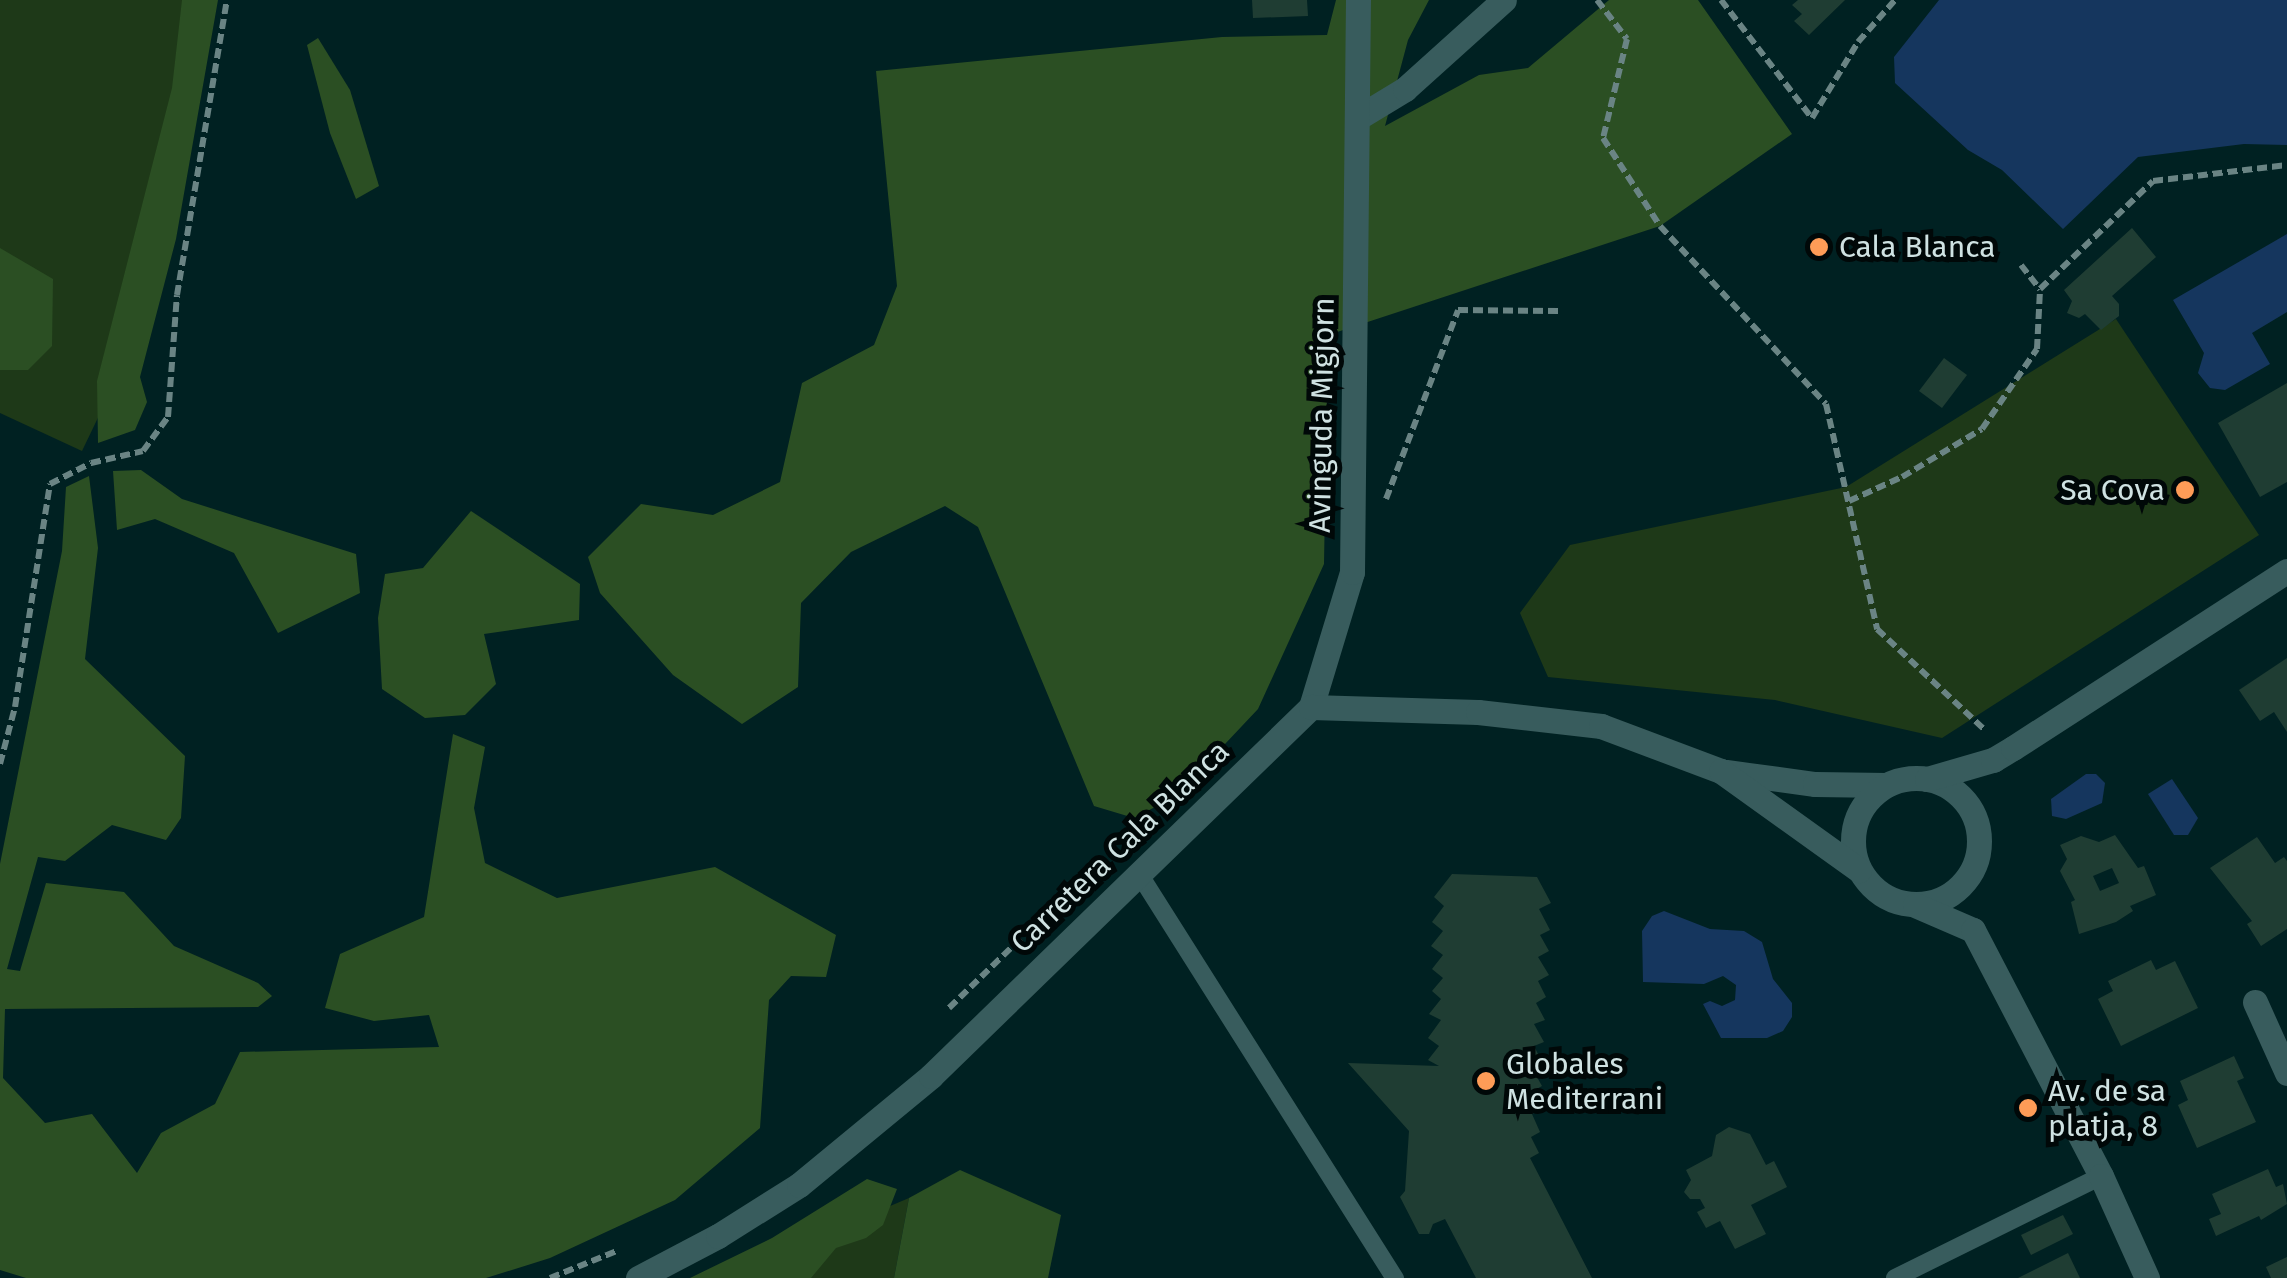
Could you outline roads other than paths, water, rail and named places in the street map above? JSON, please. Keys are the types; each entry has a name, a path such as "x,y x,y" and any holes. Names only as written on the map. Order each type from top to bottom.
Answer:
{"street":[{"name":"Avinguda Migjorn","path":"1311,708 1352,572 1358,0"},
{"path":"1359,117 1405,88 1504,0"},
{"path":"1311,708 1478,712 1601,726 1720,772 1815,784 1886,785 1992,760 2287,571"},
{"name":"Carretera Cala Blanca","path":"638,1278 718,1236 799,1185 931,1076 1311,708"},
{"path":"1720,772 1859,870 1876,891 1973,930 2101,1176 2147,1278"},
{"path":"1915,905 1954,892 1978,858 1979,837 1963,799 1927,778"},
{"path":"1859,870 1852,836 1858,816 1869,798 1886,785"},
{"path":"2256,1002 2287,1073"}],"lane":[{"path":"1138,872 1395,1278"},
{"path":"1895,1278 2101,1176"}],"water":[{"path":"1939,0 2287,0 2287,145 2244,144 2138,157 2063,229 2002,170 1968,150 1895,83 1894,57"},
{"path":"2287,234 2287,312 2252,333 2270,364 2225,390 2210,388 2198,373 2204,353 2173,300"},
{"path":"2086,774 2096,774 2105,783 2102,803 2066,819 2052,816 2051,799"},
{"path":"2172,779 2198,818 2188,835 2174,835 2148,794"},
{"path":"1664,911 1710,929 1744,931 1762,942 1773,979 1792,1003 1792,1017 1783,1031 1767,1038 1721,1038 1703,1004 1710,1001 1722,1006 1735,1000 1736,985 1723,976 1704,984 1643,982 1642,931 1652,916"}],"place":[{"name":"Cala Blanca","path":"1819,247"},
{"name":"Sa Cova","path":"2185,490"},
{"name":"Globales Mediterrani","path":"1486,1081"},
{"name":"Av. de sa platja, 8","path":"2028,1108"}]}
